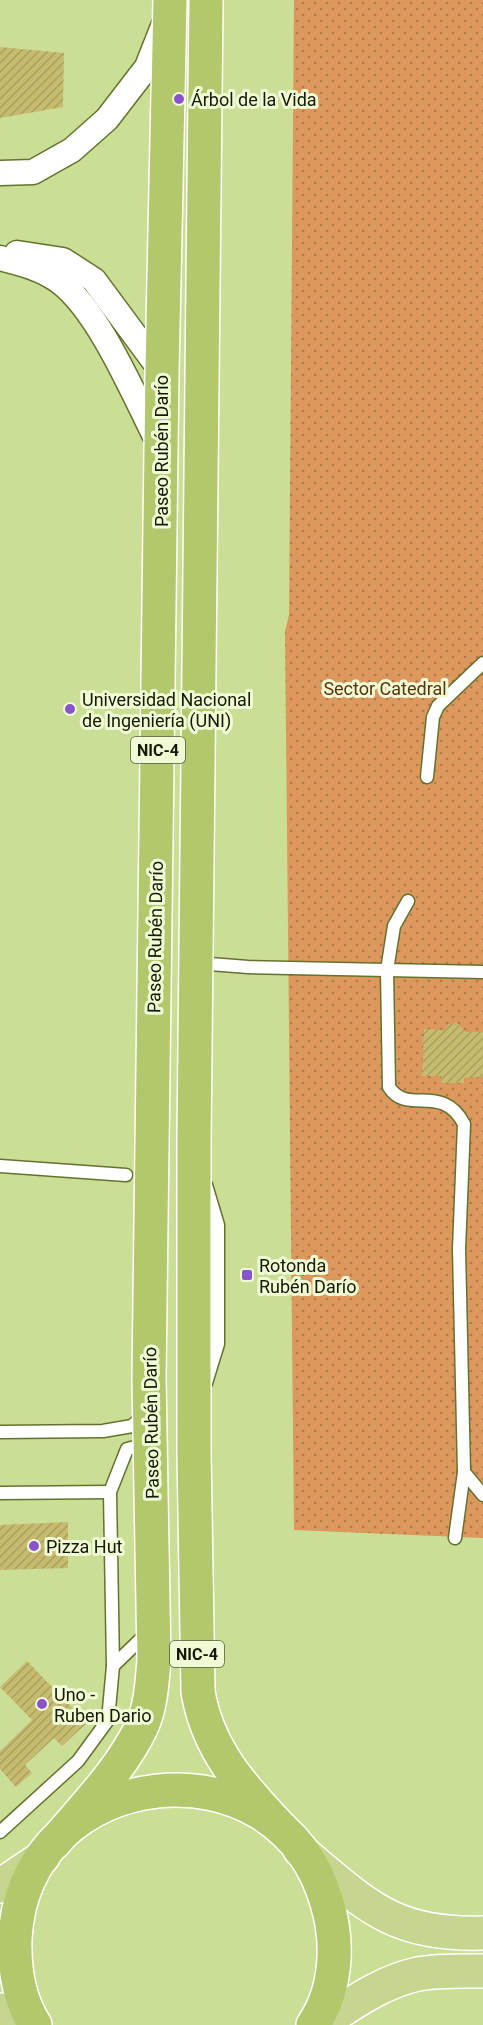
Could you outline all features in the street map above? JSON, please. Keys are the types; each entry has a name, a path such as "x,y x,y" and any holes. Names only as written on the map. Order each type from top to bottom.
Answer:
{"highway":[{"name":"NIC-4","path":"206,0 203,107 194,1142 197,1672 201,1711 218,1753 230,1772 291,1839 314,1870 327,1900 334,1940 331,1982 325,2002 313,2025"},
{"path":"176,4 203,107"},
{"name":"Paseo Rubén Darío","path":"48,1850 104,1784 141,1727 152,1689 154,1626 149,1378 162,372 176,4"},
{"name":"NIC-4","path":"35,2025 22,1995 15,1949 20,1904 48,1850 81,1818 103,1805 135,1793 170,1789 204,1791 237,1801 291,1839"}],"main road":[{"path":"291,1839 364,1903 387,1916 433,1930 483,1933"},
{"path":"0,1886 48,1850"},
{"path":"319,2025 380,1987 403,1978 431,1972 483,1971"},
{"path":"0,2010 22,2025"}],"street":[{"path":"0,173 33,172 72,150 107,119 147,67 176,4"},
{"path":"0,254 26,253 63,260 94,280 162,372"},
{"path":"0,258 28,265 59,281 87,307 162,450"}],"lane":[{"path":"427,777 433,717 438,706 483,663"},
{"path":"408,901 394,926 387,970 389,1087 393,1094 405,1100 447,1103 458,1113 464,1124 459,1249 464,1472 455,1538"},
{"path":"197,963 248,967 483,972"},
{"path":"0,1166 126,1175"},
{"path":"0,1432 103,1431 132,1426 147,1412 149,1378"},
{"path":"0,1832 78,1761 108,1720 113,1666 110,1492 127,1449 151,1444"},
{"path":"464,1472 483,1495"},
{"path":"0,1493 110,1492"},
{"path":"113,1666 154,1626"}],"green space":[{"name":"Sector Catedral","path":"294,0 483,0 483,1538 294,1530 285,631 289,615"}],"building":[{"path":"0,47 64,53 63,107 0,118"},
{"path":"457,1023 466,1032 483,1032 483,1077 464,1078 464,1083 441,1083 441,1076 422,1076 424,1029 444,1030 449,1024"},
{"name":"Pizza Hut","path":"68,1522 68,1568 0,1570 0,1525"},
{"name":"Uno - Ruben Dario","path":"27,1661 87,1723 62,1746 54,1738 25,1765 32,1773 16,1787 0,1769 0,1751 32,1720 0,1687"}],"place":[{"name":"Árbol de la Vida","path":"179,99"},
{"name":"Universidad Nacional de Ingeniería (UNI)","path":"70,709"},
{"name":"Rotonda Rubén Darío","path":"247,1275"},
{"name":"Pizza Hut","path":"34,1546"},
{"name":"Uno - Ruben Dario","path":"42,1704"}]}
